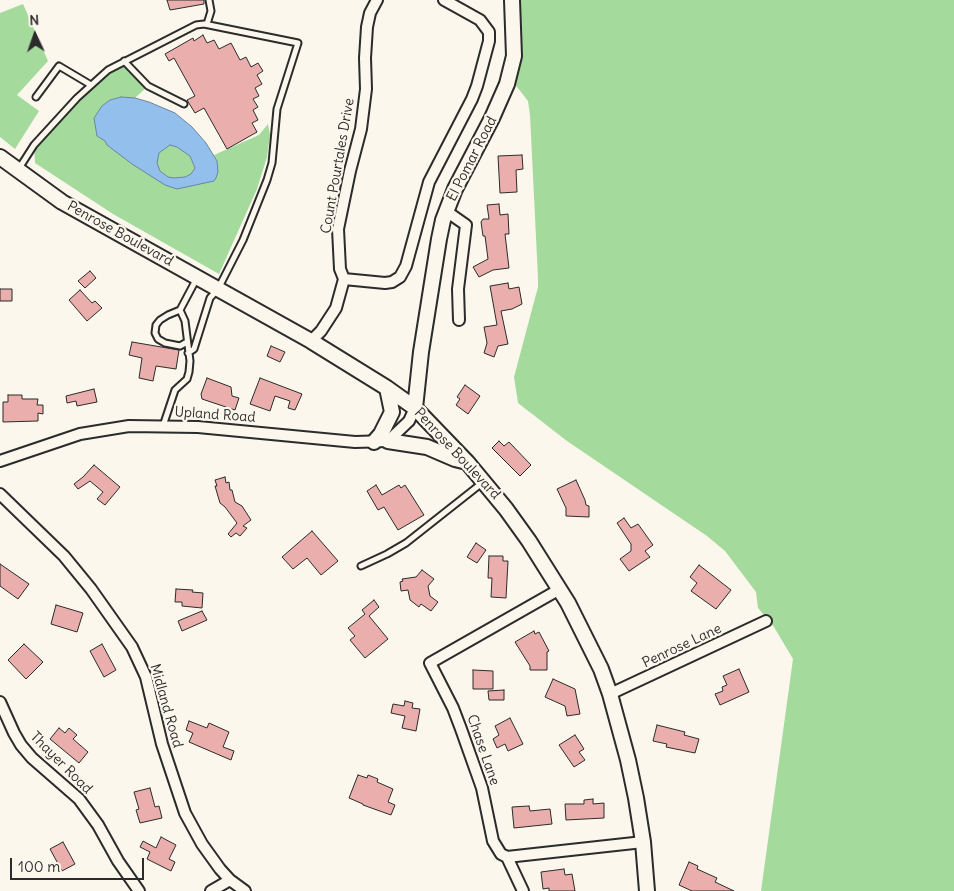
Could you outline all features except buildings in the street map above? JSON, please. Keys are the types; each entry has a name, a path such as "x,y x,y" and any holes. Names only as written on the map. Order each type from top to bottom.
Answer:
{"street":[{"name":"Count Pourtales Drive","path":"311,341 322,330 336,308 344,279 340,269 338,228 361,129 366,89 367,27 370,13 377,0"},
{"path":"344,279 385,283 392,282 400,277 406,266 429,182 477,86 489,41 489,32 480,20 444,0"},
{"name":"El Pomar Road","path":"415,408 421,352 435,263 446,211 455,189 492,118 506,84 514,56 512,0"},
{"name":"Penrose Boulevard","path":"0,157 62,202 311,341 387,388 415,408 484,481 516,520 560,589 588,641 610,694 628,760 644,842 647,891"},
{"path":"446,211 466,225 458,289 459,320"},
{"path":"374,442 381,434 392,412 387,388"},
{"path":"388,441 409,421 415,408"},
{"name":"Upland Road","path":"0,461 89,432 129,426 239,430 355,442 388,441"},
{"path":"388,441 427,447 454,459 467,462"},
{"name":"Midland Road","path":"0,494 78,572 132,647 146,677 162,744 185,813 202,844 220,869 230,880 245,891"},
{"name":"Chase Lane","path":"507,857 501,854 493,841 482,788 472,759 453,708 430,663 560,589"},
{"name":"Penrose Lane","path":"610,694 766,621"},
{"name":"Thayer Road","path":"0,702 21,745 32,758 79,799 140,891"},
{"path":"523,891 507,857 644,842"},
{"path":"211,891 230,880"}],"lane":[{"path":"207,24 211,11 209,0"},
{"path":"18,171 34,145 77,98 108,70 196,25 207,24 298,43 277,109 272,163 267,180 243,240 218,289 210,298 194,349 188,353"},
{"path":"124,61 148,86 184,104"},
{"path":"36,97 59,66 91,85"},
{"path":"187,342 180,346 165,343 158,339 155,333 156,325 168,315 180,310 197,278"},
{"path":"163,426 175,390 187,379 190,366 185,321 180,310"},
{"path":"361,566 392,552 406,543 484,481"}],"green space":[{"path":"517,0 954,0 954,891 761,891 793,659 774,627 758,608 756,592 725,551 707,536 567,441 518,403 514,377 538,287 538,278 530,115 528,101 514,83 520,53"},
{"path":"23,4 48,61 17,95 39,111 15,149 0,137 0,13"},
{"path":"124,61 148,86 135,98 120,97 110,100 102,106 94,118 97,136 105,141 107,145 177,189 217,161 214,155 259,135 268,124 270,135 267,157 257,189 219,274 113,214 35,163 34,145 108,70"},
{"path":"170,145 177,147 190,156 195,168 191,174 185,177 174,178 168,177 160,171 157,163 159,153"}],"water":[{"path":"121,97 135,98 175,113 192,127 206,143 217,161 218,172 214,181 177,189 165,185 107,145 105,141 97,136 94,118 102,106 110,100","holes":["170,145 177,147 190,156 195,168 191,174 185,177 168,177 160,171 157,163 159,153"]}]}
